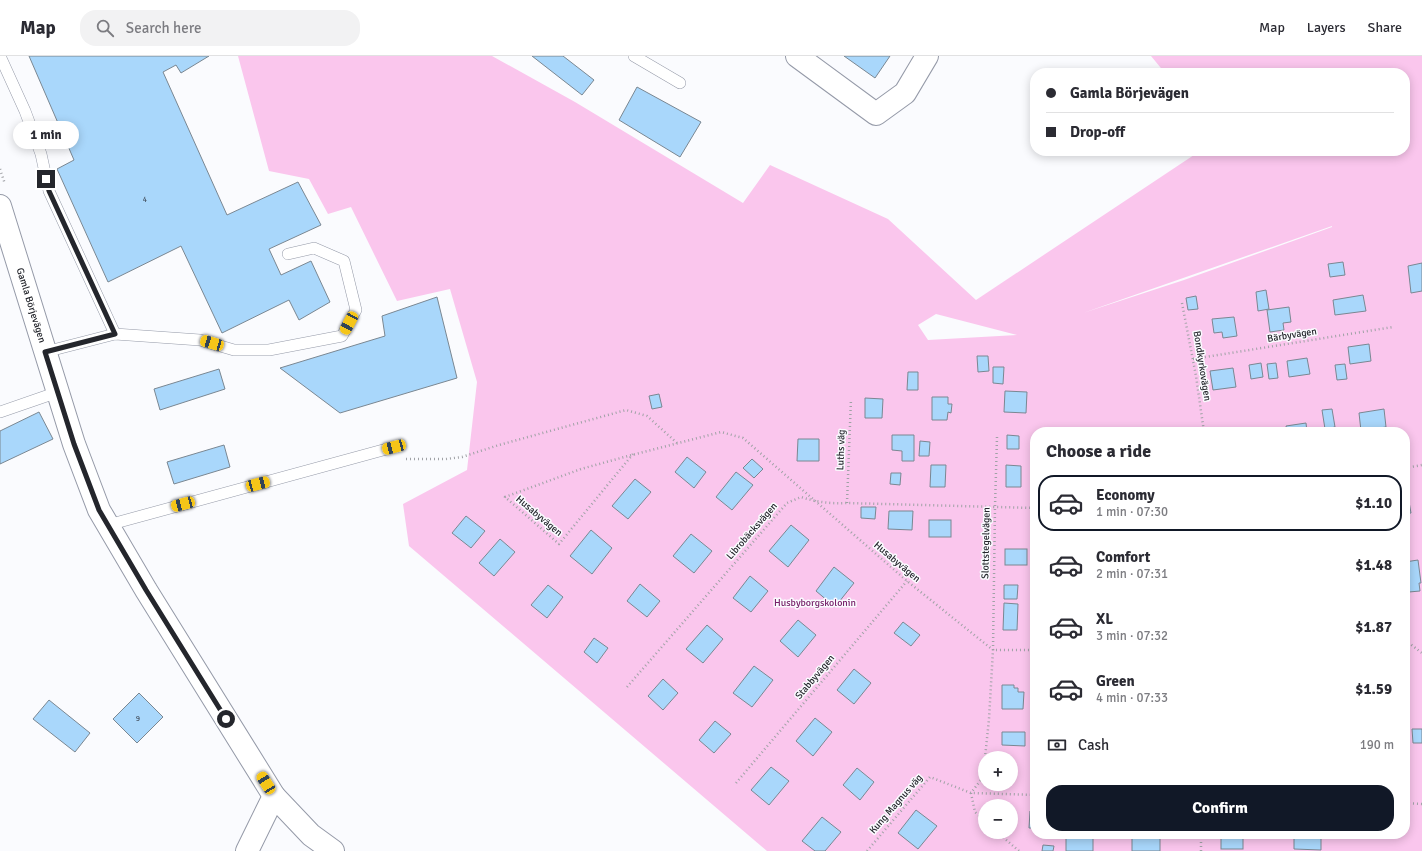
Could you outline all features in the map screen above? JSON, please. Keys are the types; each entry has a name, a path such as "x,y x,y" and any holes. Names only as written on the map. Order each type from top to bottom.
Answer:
{"street":[{"path":"797,56 876,114 905,93 927,56"},
{"name":"Gamla Börjevägen","path":"0,206 74,444 99,510 146,590 274,796 311,835 333,851"},
{"path":"247,851 274,796"}],"lane":[{"path":"0,56 25,111 38,147 49,191 115,334"},
{"path":"634,56 680,83"},
{"path":"45,352 115,334 200,340 234,350 269,350 342,336 356,310 344,261 314,248 288,254"},
{"path":"0,412 58,392"},
{"path":"108,525 394,447"}],"path":[{"name":"Bondkyrkovägen","path":"1182,303 1193,359 1203,427"},
{"name":"Bärbyvägen","path":"1193,359 1394,327"},
{"name":"Luths väg","path":"847,502 851,399"},
{"path":"405,459 446,459 462,457 499,445 626,410 647,416 677,443"},
{"name":"Husabyvägen","path":"633,454 559,544 505,497 581,469 633,454 721,432 744,438 815,502 907,581 993,650"},
{"name":"Slottstegelvägen","path":"993,650 997,437"},
{"path":"1410,467 1422,465"},
{"name":"Librobäcksvägen","path":"627,687 787,503 800,497 815,502 835,504 847,502 1030,508"},
{"name":"Stabbyvägen","path":"736,783 907,581"},
{"path":"1410,644 1422,653"},
{"path":"978,815 975,812 971,793 983,778 989,719 993,650 1030,650"},
{"name":"Kung Magnus väg","path":"867,851 930,777 971,793 1030,795"},
{"path":"1410,803 1422,804"},
{"path":"1005,839 1019,851"},
{"path":"1201,851 1202,839"}],"green space":[{"name":"Husbyborgskolonin","path":"238,56 492,56 575,102 743,203 770,165 888,219 976,300 1192,156 1410,156 1410,68 1161,68 1151,56 1422,56 1422,851 767,851 409,546 403,504 467,470 477,382 450,289 397,301 351,207 328,214 309,179 269,171","holes":["1332,226 1332,227 1184,280 1083,313","936,314 1017,335 928,340 918,325"]}],"building":[{"path":"29,56 209,56 181,73 176,65 163,72 227,215 298,182 321,225 269,249 281,275 311,261 330,302 299,320 289,300 222,333 181,246 108,282 57,169 74,160"},
{"path":"532,56 563,56 594,80 582,95"},
{"path":"844,56 890,56 875,78"},
{"path":"637,87 701,122 680,157 619,120"},
{"path":"1343,262 1345,275 1330,277 1328,264"},
{"path":"1422,263 1422,291 1411,293 1408,266"},
{"path":"1266,290 1269,309 1258,311 1256,292"},
{"path":"1363,295 1366,311 1335,315 1333,300"},
{"path":"1196,296 1198,309 1188,310 1186,298"},
{"path":"437,297 457,378 340,413 280,368 385,336 382,316"},
{"path":"1289,307 1291,322 1283,323 1284,330 1270,332 1267,310"},
{"path":"1234,317 1237,336 1223,338 1222,332 1214,333 1212,319"},
{"path":"1369,344 1371,361 1350,364 1348,347"},
{"path":"977,356 988,356 989,371 978,372"},
{"path":"1307,358 1310,374 1289,377 1287,361"},
{"path":"1261,363 1263,377 1251,379 1249,365"},
{"path":"1276,363 1278,378 1269,379 1267,364"},
{"path":"1345,364 1347,379 1337,380 1335,365"},
{"path":"993,367 1004,367 1003,384 993,383"},
{"path":"1233,368 1236,387 1213,390 1210,371"},
{"path":"219,369 225,389 160,410 154,389"},
{"path":"908,372 918,372 918,390 907,390"},
{"path":"1005,391 1027,392 1026,413 1004,412"},
{"path":"659,394 662,407 652,409 649,396"},
{"path":"932,397 948,397 948,404 952,404 951,413 948,412 947,420 932,420"},
{"path":"865,398 883,399 882,418 865,418"},
{"path":"1332,409 1335,427 1325,427 1322,410"},
{"path":"1384,409 1386,427 1361,427 1359,413"},
{"path":"39,412 53,439 0,464 0,431"},
{"path":"1306,423 1306,427 1286,427"},
{"path":"892,435 914,435 914,461 902,461 902,451 892,450"},
{"path":"1007,435 1019,436 1019,449 1007,449"},
{"path":"798,439 819,439 819,461 797,461"},
{"path":"920,441 930,442 929,456 919,456"},
{"path":"224,445 230,467 174,484 167,462"},
{"path":"687,457 706,472 694,488 675,472"},
{"path":"752,459 763,469 754,478 743,468"},
{"path":"931,465 946,465 945,487 930,487"},
{"path":"1006,465 1021,466 1021,487 1006,487"},
{"path":"736,472 753,485 732,510 716,497"},
{"path":"891,473 901,473 900,485 890,484"},
{"path":"635,479 651,492 628,519 612,506"},
{"path":"861,507 876,507 875,519 861,518"},
{"path":"889,511 913,511 912,530 888,529"},
{"path":"466,516 485,531 471,548 452,533"},
{"path":"929,520 951,520 951,537 929,537"},
{"path":"791,525 809,540 788,567 769,551"},
{"path":"591,530 612,548 592,574 570,556"},
{"path":"691,534 712,551 694,573 673,556"},
{"path":"500,539 515,552 494,576 479,563"},
{"path":"1005,549 1027,549 1027,565 1005,565"},
{"path":"1418,560 1421,583 1419,583 1420,591 1410,592 1410,561"},
{"path":"834,567 854,583 835,607 816,591"},
{"path":"750,576 768,591 751,612 733,598"},
{"path":"640,584 660,601 647,617 627,601"},
{"path":"548,585 563,597 547,618 531,605"},
{"path":"1004,585 1018,585 1017,599 1004,599"},
{"path":"1004,603 1018,604 1017,630 1003,630"},
{"path":"798,620 816,635 798,657 780,641"},
{"path":"903,622 920,635 911,646 894,633"},
{"path":"707,625 723,639 703,663 686,649"},
{"path":"594,638 608,648 597,663 584,652"},
{"path":"754,666 773,680 752,707 733,693"},
{"path":"854,669 871,683 854,704 837,690"},
{"path":"663,679 678,693 663,710 648,696"},
{"path":"1002,685 1014,685 1014,688 1018,688 1018,692 1024,692 1023,709 1002,709"},
{"path":"139,693 163,717 137,743 113,719"},
{"path":"49,700 90,733 75,752 33,719"},
{"path":"815,718 832,732 813,756 796,741"},
{"path":"715,721 731,734 714,753 699,740"},
{"path":"1412,729 1422,729 1422,743 1413,743"},
{"path":"1002,732 1025,732 1025,746 1002,745"},
{"path":"771,767 789,781 769,805 751,790"},
{"path":"857,768 874,782 860,800 843,785"},
{"path":"916,810 937,826 918,849 898,833"},
{"path":"822,817 841,832 825,851 815,851 802,841"},
{"path":"1066,839 1093,839 1093,851 1066,851"},
{"path":"1132,839 1160,839 1160,851 1132,851"},
{"path":"1221,839 1243,839 1243,849 1221,849"},
{"path":"1294,839 1321,839 1321,850 1294,849"},
{"path":"1043,845 1054,846 1053,851 1042,851"}],"route":[{"path":"46,179 49,191 115,334 45,352 74,444 99,510 146,590 226,719"}]}
